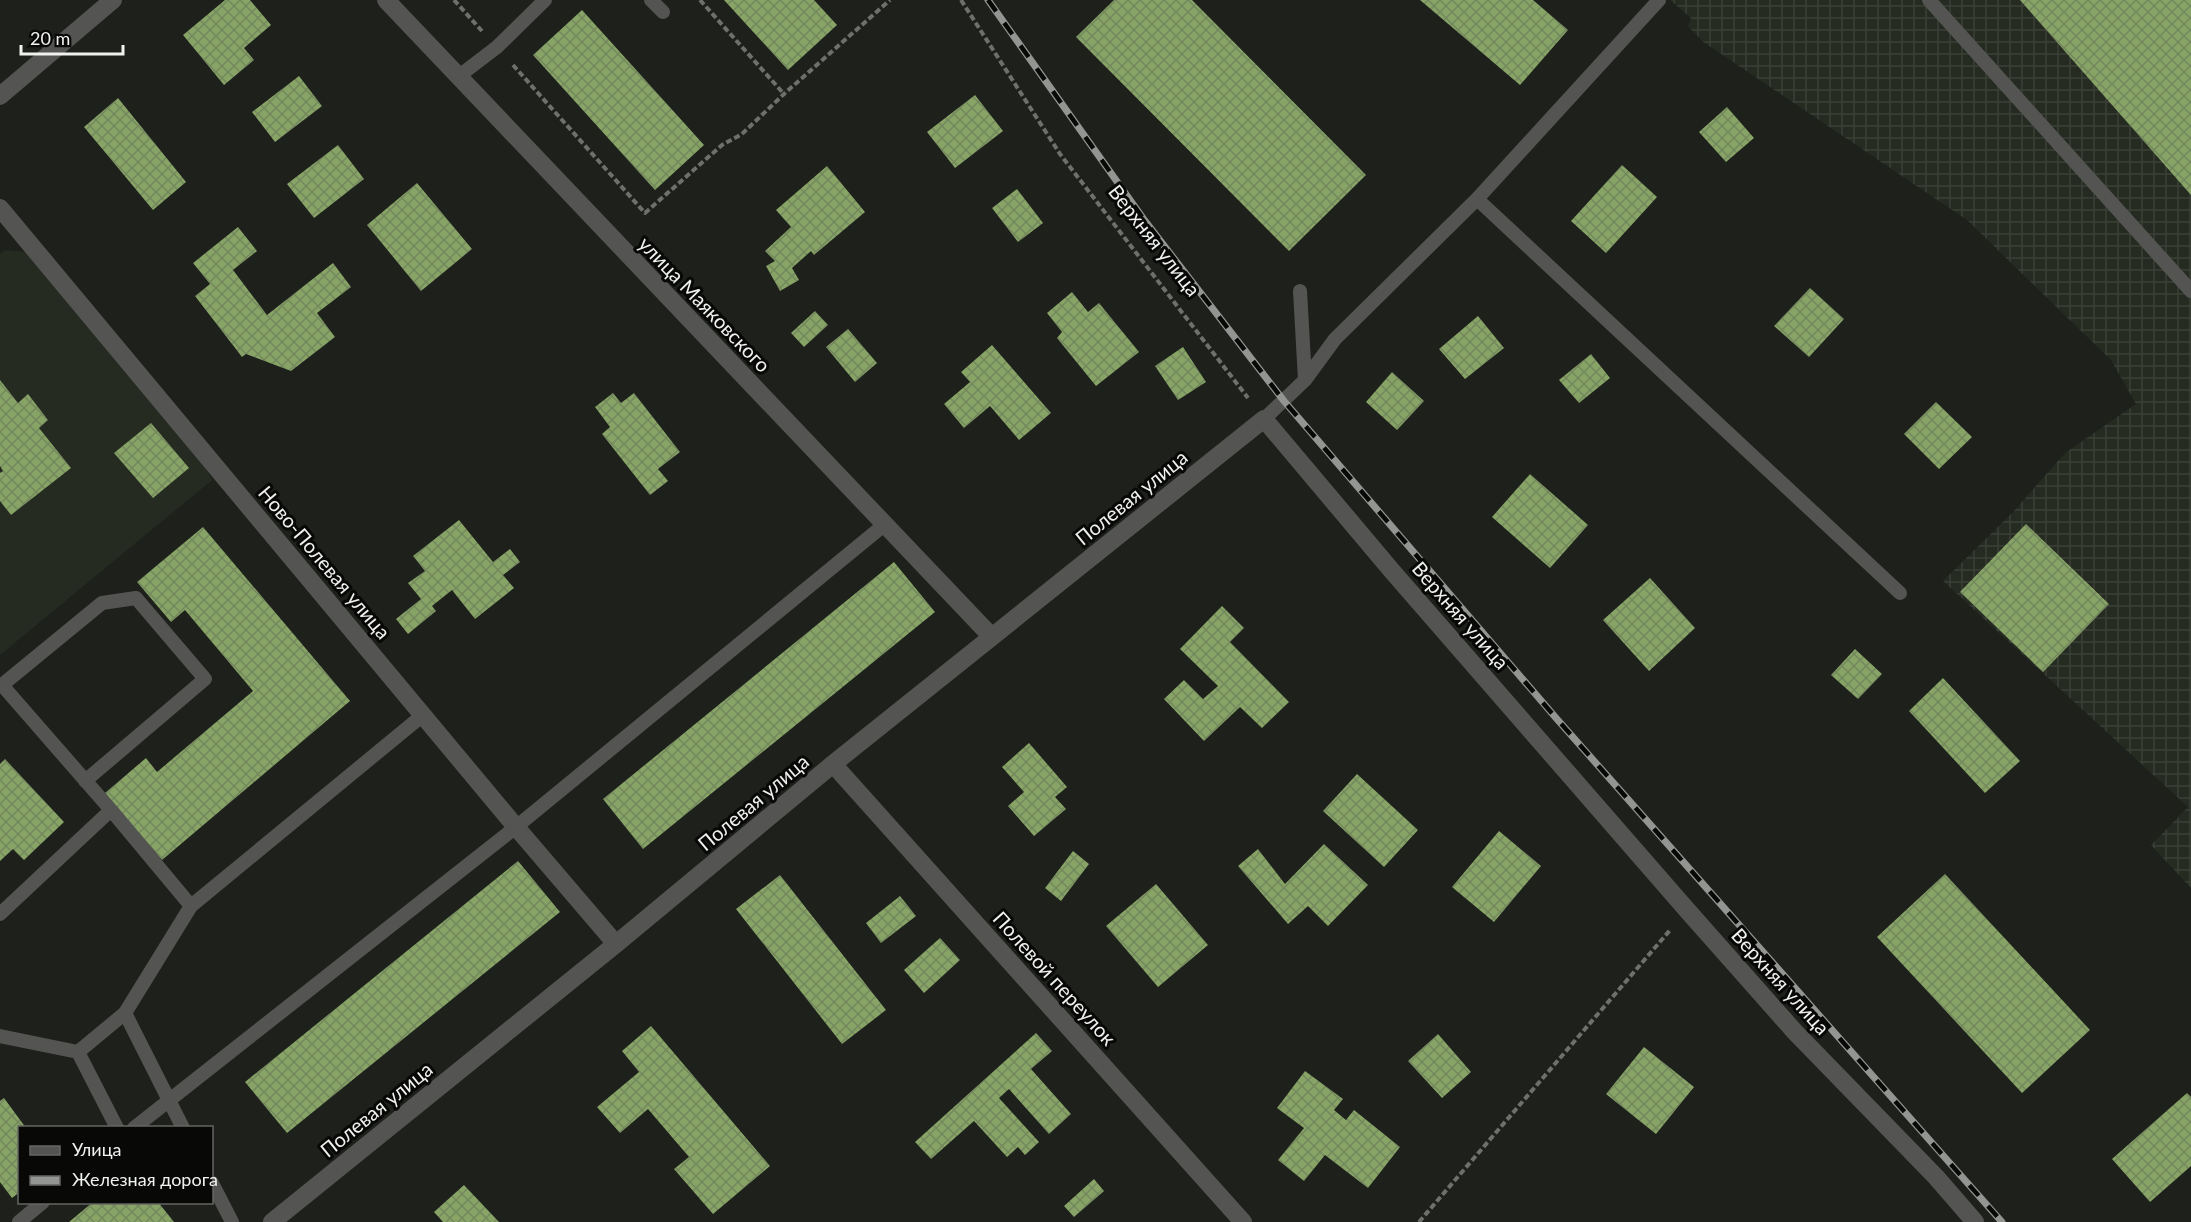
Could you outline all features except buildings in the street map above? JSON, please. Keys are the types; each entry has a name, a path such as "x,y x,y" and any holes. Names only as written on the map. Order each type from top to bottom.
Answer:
{"street":[{"path":"0,96 113,0"},
{"name":"улица Маяковского","path":"386,0 992,637"},
{"name":"Ново-Полевая улица","path":"0,208 616,944"},
{"name":"Полевая улица","path":"272,1222 616,944 833,764 1264,419"},
{"name":"Верхняя улица","path":"1264,419 1392,571 1795,1032 1936,1177 1975,1222"},
{"name":"Полевой переулок","path":"833,764 1243,1222"}],"lane":[{"path":"459,76 497,47 545,0"},
{"path":"651,0 663,12"},
{"path":"1264,419 1305,380 1335,339 1477,199 1659,0"},
{"path":"1929,0 2191,291"},
{"path":"1477,199 1900,593"},
{"path":"1300,291 1305,380"},
{"path":"136,1126 516,827 884,525"},
{"path":"86,781 205,679 136,597 102,603 2,685 191,906"},
{"path":"78,1052 125,1014 191,906 423,715"},
{"path":"0,914 111,810"},
{"path":"125,1014 182,1126"},
{"path":"0,1036 78,1052"},
{"path":"78,1052 116,1126"},
{"path":"213,1185 232,1222"},
{"path":"19,1222 42,1204"}],"path":[{"path":"454,0 645,213 722,145 742,134 890,0"},
{"path":"700,0 784,94"},
{"name":"Верхняя улица","path":"961,0 1060,154 1264,419"},
{"path":"1419,1222 1687,910"}],"shaded area":[{"path":"1670,0 2191,0 2191,888 2151,845 2188,807 1943,581 2014,511 2065,453 2136,404 2111,360 1967,220 1702,41 1688,26 1691,18"},
{"path":"6,250 25,252 204,465 212,480 0,655 0,254"}],"railway":[{"path":"988,0 1145,221 1284,401 1556,718 2002,1222"}]}
